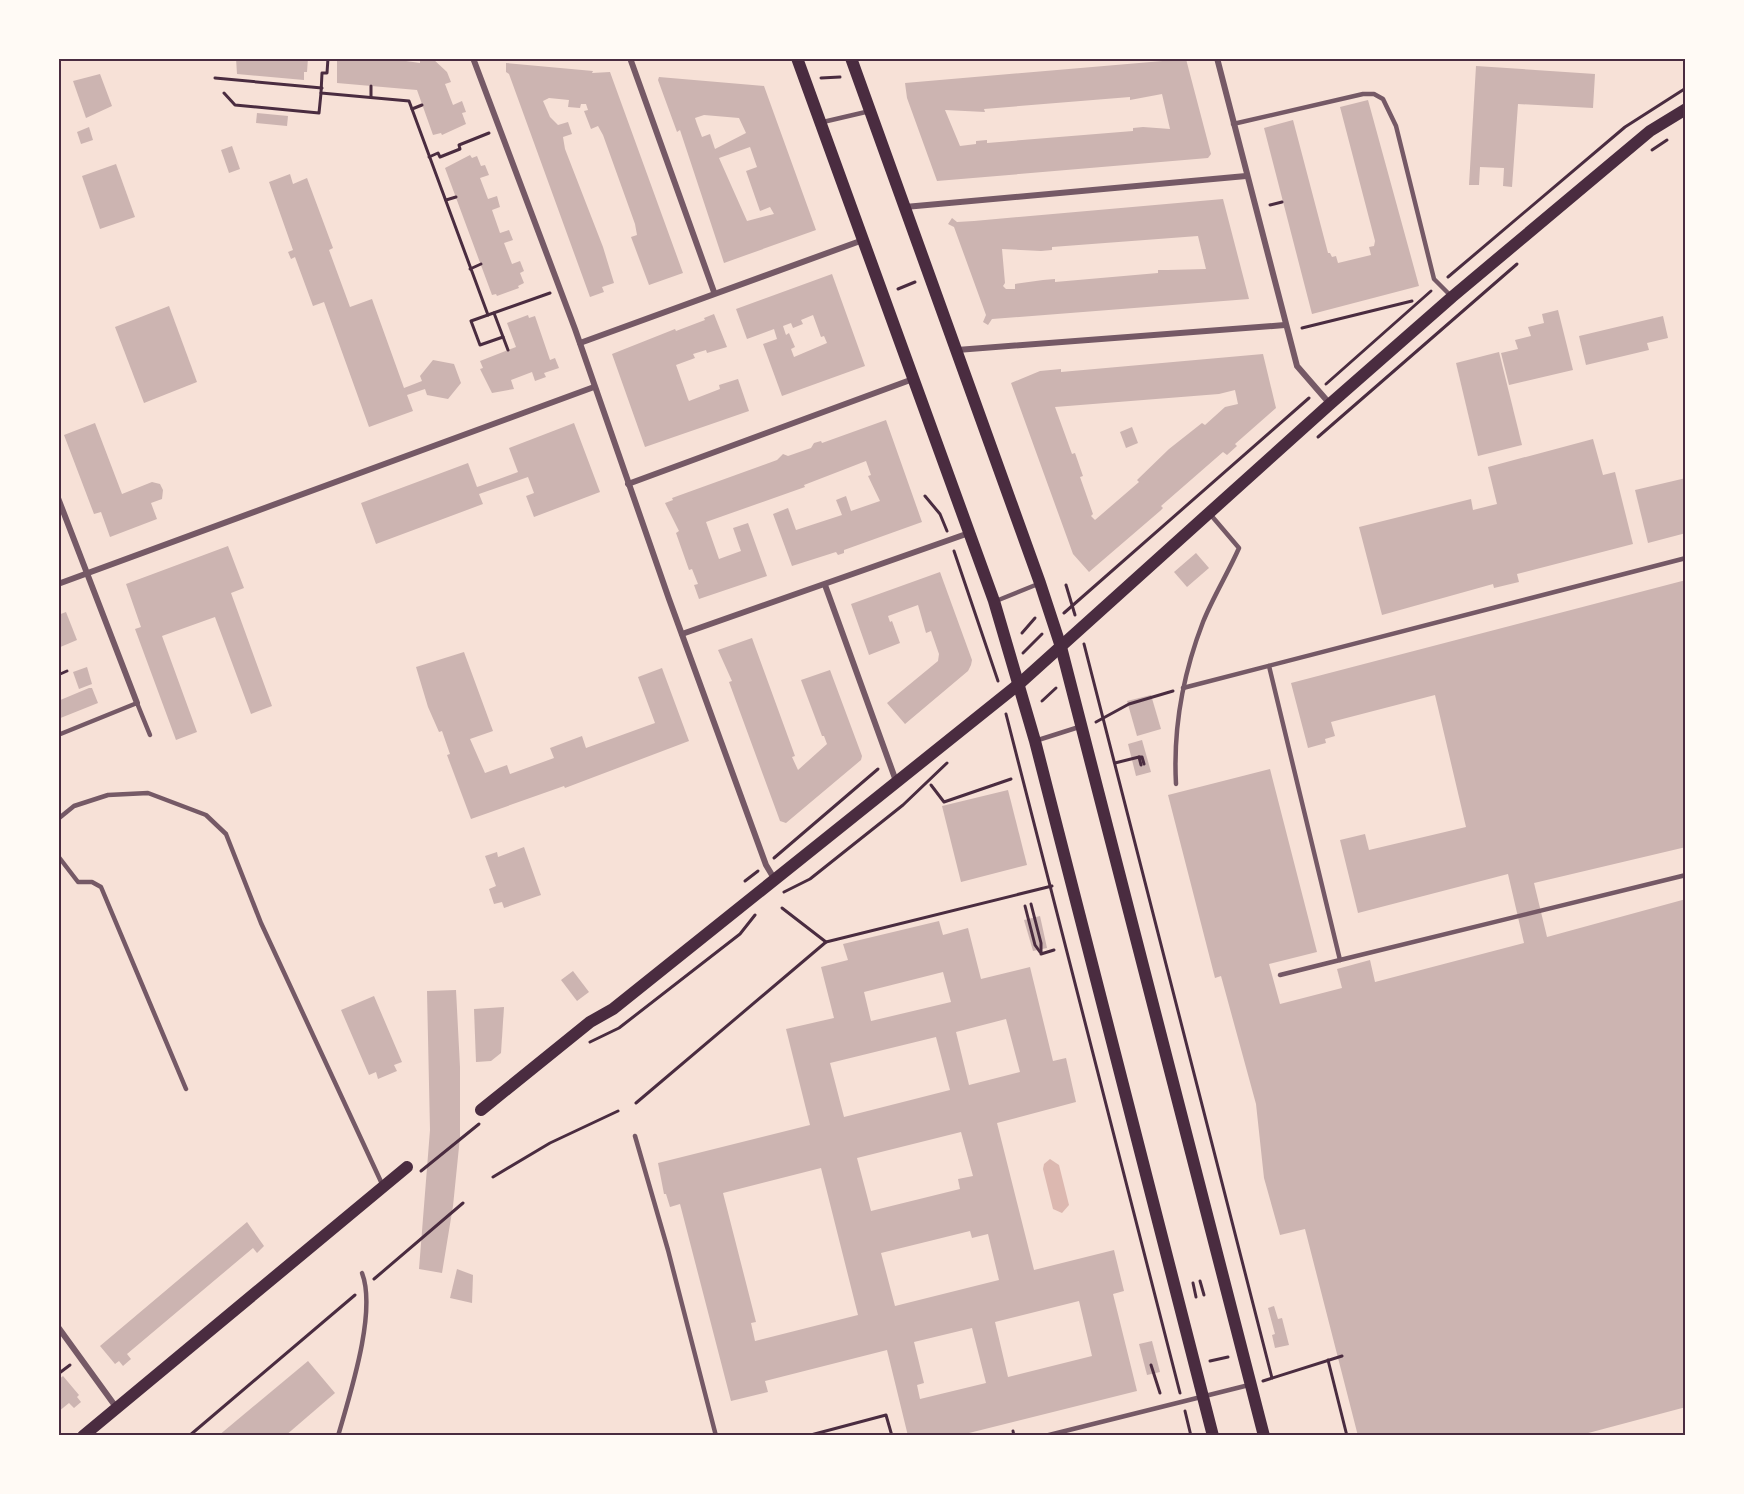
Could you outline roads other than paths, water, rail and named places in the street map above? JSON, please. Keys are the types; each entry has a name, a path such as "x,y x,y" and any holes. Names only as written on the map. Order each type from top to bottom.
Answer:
{"main road":[{"path":"797,58 970,533 1013,662 1213,1436"},
{"path":"851,58 1040,583 1060,647 1264,1436"},
{"path":"481,1110 590,1022 613,1009 775,882 896,781 1019,684 1208,512 1452,297 1650,131 1686,109"},
{"path":"83,1436 407,1167"}],"street":[{"path":"473,58 580,342 682,634 766,865 775,882"},
{"path":"630,58 714,292"},
{"path":"1217,58 1297,366 1330,404"},
{"path":"904,207 1246,176"},
{"path":"580,342 863,240"},
{"path":"956,350 1285,325"},
{"path":"628,484 914,379"},
{"path":"58,584 594,387"},
{"path":"58,498 137,703"},
{"path":"682,634 970,533"},
{"path":"825,585 896,781"},
{"path":"58,1327 116,1407"}],"lane":[{"path":"1233,124 1363,94 1374,94 1383,99 1396,126 1434,279 1452,297"},
{"path":"820,123 870,111"},
{"path":"1176,784 1175,759 1183,688 1203,622 1239,548 1208,512"},
{"path":"1183,688 1686,558"},
{"path":"994,602 1040,583"},
{"path":"1269,666 1340,960"},
{"path":"58,735 137,703 150,735"},
{"path":"1035,741 1082,726"},
{"path":"58,819 74,806 108,795 148,793 206,815 226,834 261,923 383,1186"},
{"path":"58,856 78,882 92,882 101,887 186,1089"},
{"path":"1280,975 1686,875"},
{"path":"635,1136 668,1250 716,1436"},
{"path":"338,1436 355,1376 366,1310 367,1285 362,1272"},
{"path":"1045,1436 1182,1401 1203,1398 1251,1384"},
{"path":"1073,1428 1075,1436"}]}
